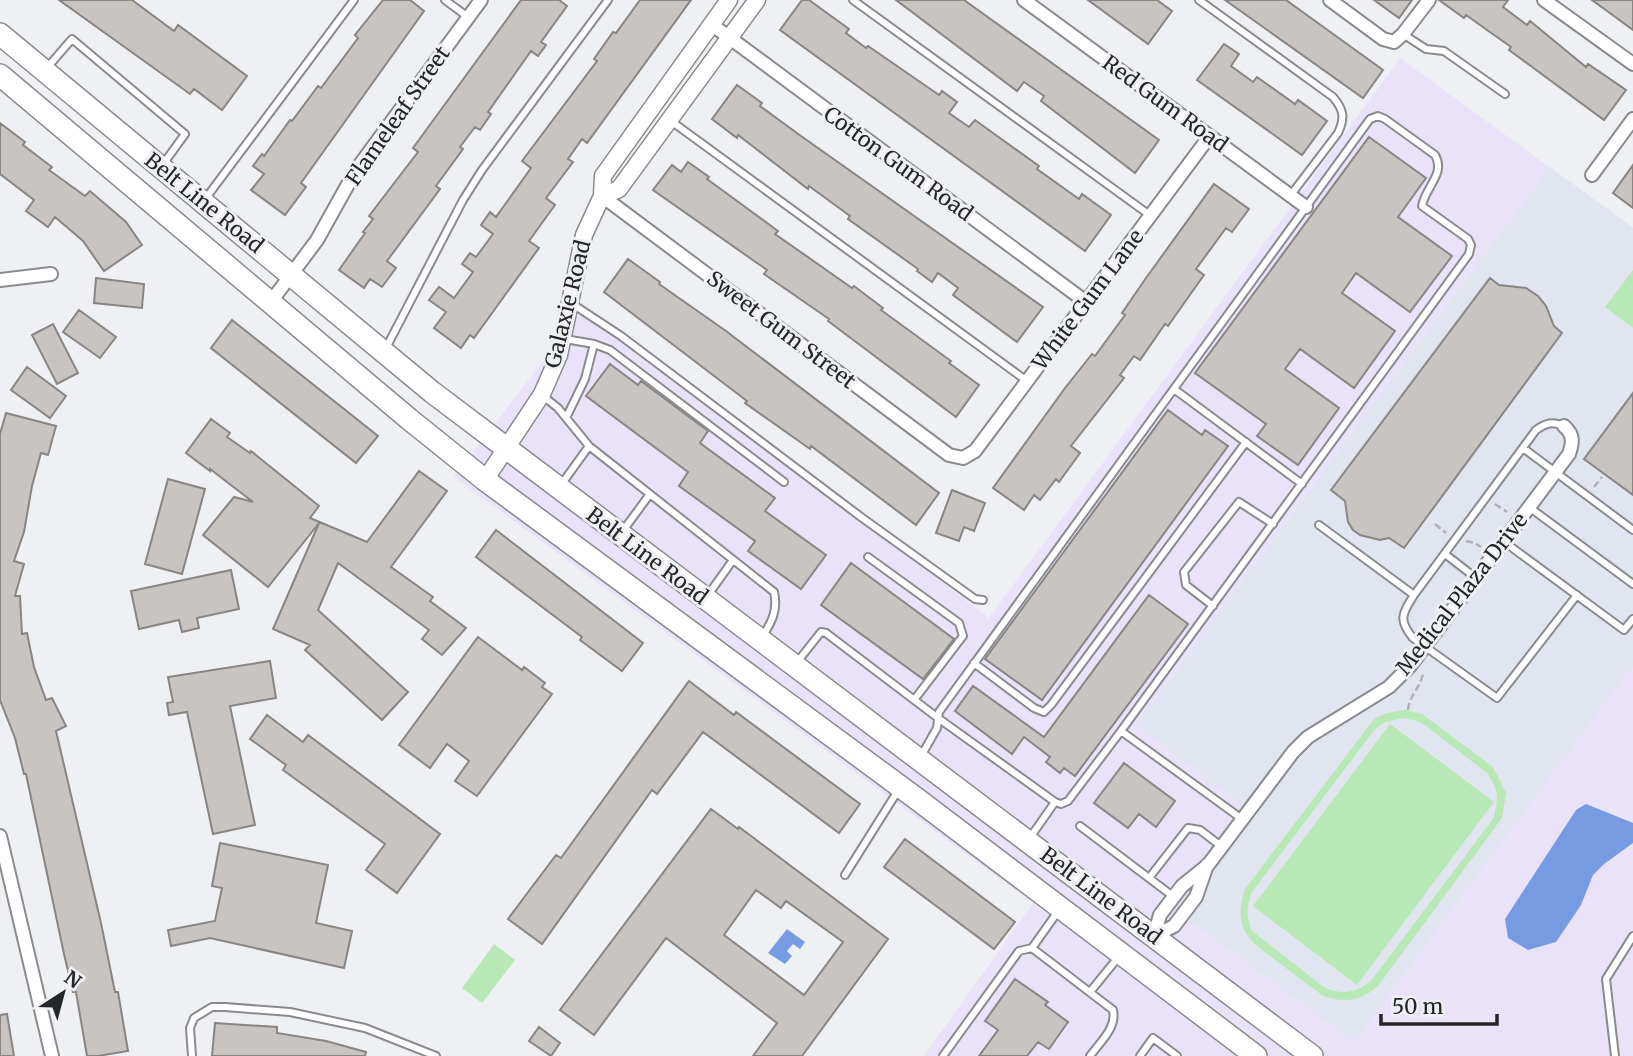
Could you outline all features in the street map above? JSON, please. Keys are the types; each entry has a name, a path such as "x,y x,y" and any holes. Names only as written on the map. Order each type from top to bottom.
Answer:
{"main road":[{"name":"Belt Line Road","path":"0,34 383,353 505,449 1312,1056"},
{"name":"Belt Line Road","path":"0,75 485,480 900,787 1256,1056"},
{"path":"900,787 919,759"},
{"path":"1121,954 1154,936"}],"street":[{"name":"Flameleaf Street","path":"270,303 331,219 356,170 481,0"},
{"name":"Galaxie Road","path":"485,480 542,394 559,355 584,235 602,196 603,176 729,0"},
{"name":"Galaxie Road","path":"602,196 619,189 757,0"},
{"name":"Red Gum Road","path":"1024,0 1306,207"},
{"path":"1330,0 1383,38 1394,42 1429,0"},
{"path":"1545,0 1633,64"},
{"name":"Cotton Gum Road","path":"711,24 1086,302"},
{"path":"1592,175 1633,119"},
{"name":"White Gum Lane","path":"963,458 975,451 1209,137"},
{"name":"Sweet Gum Street","path":"602,196 949,455 963,458"},
{"path":"0,280 51,274"},
{"name":"Medical Plaza Drive","path":"1154,936 1174,926 1196,897 1208,865 1293,752 1308,737 1389,687 1410,666 1569,454 1573,443 1571,432 1564,426"},
{"path":"0,836 52,1056"},
{"name":"Medical Plaza Drive","path":"1154,936 1160,915 1182,886 1208,865"}],"lane":[{"path":"203,203 354,0"},
{"path":"445,0 468,17"},
{"path":"383,353 463,200 482,170 608,0"},
{"path":"853,0 1151,216"},
{"path":"1199,0 1333,97 1340,106 1343,122 1338,132 1290,196"},
{"path":"1403,34 1426,49 1444,51 1505,94"},
{"path":"45,71 72,39 185,134 160,168"},
{"path":"794,666 821,632 826,633 938,718 1055,802 1061,804 1068,801 1469,254 1471,245 1468,239 1422,206 1423,199 1440,170 1435,155 1385,119 1370,119 939,712 938,718 937,728 919,759"},
{"path":"669,120 1027,381"},
{"path":"570,306 577,307 621,336 861,517 975,599 983,600"},
{"path":"563,339 594,344 610,350 784,482"},
{"path":"566,418 585,379 594,344"},
{"path":"1174,389 1302,484"},
{"path":"542,394 589,446 774,592 776,603 773,620 760,641"},
{"path":"1564,426 1553,422 1536,430 1414,595 1403,612 1404,627 1413,638 1497,698 1577,595"},
{"path":"974,663 1034,708 1044,712 1246,442"},
{"path":"558,489 589,446"},
{"path":"1522,448 1633,530"},
{"path":"620,536 650,494"},
{"path":"1213,606 1186,585 1184,572 1240,502 1273,524"},
{"path":"1529,508 1633,584"},
{"path":"1319,524 1414,595"},
{"path":"1503,541 1625,630 1633,619"},
{"path":"1445,554 1476,578"},
{"path":"868,557 959,623 963,636 914,700"},
{"path":"705,600 733,560"},
{"path":"1121,731 1242,819"},
{"path":"845,875 900,787"},
{"path":"1027,841 1055,802"},
{"path":"1080,826 1174,897"},
{"path":"1149,878 1188,828 1200,830 1221,846"},
{"path":"943,1056 1012,959 1019,951 1032,948 1060,908"},
{"path":"1615,1056 1606,979 1633,936"},
{"path":"1032,948 1113,1010 1115,1019 1090,1056"},
{"path":"1090,992 1121,954"},
{"path":"192,1056 190,1028 194,1018 212,1007 290,1012 365,1028 436,1056"},
{"path":"1140,1056 1153,1038 1177,1056"}],"path":[{"path":"1592,490 1602,477"},
{"path":"1494,503 1510,514"},
{"path":"1435,524 1449,535"},
{"path":"1466,541 1482,548"},
{"path":"1408,710 1409,700 1421,684 1423,671"}],"shaded area":[{"path":"1400,58 1633,228 1633,1056 924,1056 1033,903 454,477 583,309 989,618"},
{"path":"1550,167 1633,228 1633,665 1354,1042 1160,898 1209,849 1242,805 1136,725"}],"green space":[{"path":"1633,270 1633,328 1605,307"},
{"path":"1406,710 1422,714 1493,767 1506,793 1502,818 1378,986 1358,998 1337,1000 1322,995 1251,940 1242,923 1241,902 1245,889 1374,719 1387,713","holes":["1404,718 1417,721 1487,773 1497,795 1493,819 1371,981 1349,992 1325,988 1252,931 1248,912 1250,897 1375,729 1385,722"]},
{"path":"1390,724 1494,802 1357,985 1253,906"},
{"path":"494,944 515,960 482,1003 462,988"}],"water":[{"path":"1586,804 1633,823 1633,843 1593,875 1581,905 1556,942 1528,950 1508,938 1505,919 1576,810"},
{"path":"787,929 805,942 800,949 793,944 787,951 792,956 785,964 768,953"}],"building":[{"path":"59,0 132,0 174,31 178,25 247,76 222,110 194,89 190,94"},
{"path":"383,0 410,0 424,11 301,183 306,187 285,215 251,190 264,174 253,166 262,154 264,156 318,86 321,88 358,38 355,35"},
{"path":"521,0 559,0 567,6 541,42 546,45 538,56 531,51 488,112 491,114 480,130 475,127 460,147 463,149 436,186 440,189 387,261 396,268 382,287 370,279 364,288 339,270 373,219 369,216 418,152 413,148"},
{"path":"640,0 691,0 587,143 582,139 568,159 573,162 546,198 555,205 529,241 539,248 474,338 470,335 461,348 434,328 446,312 429,300 439,287 454,298 473,272 462,264 470,253 476,257 493,234 481,225 490,212 496,217 531,168 522,161 597,61 594,59 613,32 616,33"},
{"path":"802,0 809,0 849,29 846,33 866,48 868,46 939,95 942,91 957,102 949,113 969,127 975,120 1079,199 1082,194 1111,215 1085,251 780,30"},
{"path":"896,0 964,0 1159,140 1135,173 1041,101 1044,96 1024,82 1017,91"},
{"path":"1088,0 1157,0 1172,11 1148,44"},
{"path":"1225,0 1286,0 1383,70 1363,98"},
{"path":"1374,0 1412,0 1399,18"},
{"path":"1439,0 1508,0 1503,7 1527,25 1530,21 1586,67 1588,64 1626,90 1604,120 1509,50 1511,47 1466,15 1464,18"},
{"path":"1592,0 1633,0 1633,30"},
{"path":"1224,44 1239,54 1231,66 1253,82 1257,77 1295,104 1298,100 1327,121 1302,155 1197,80"},
{"path":"737,85 801,136 1043,307 1017,342 953,295 958,288 938,273 932,282 848,219 850,216 712,119"},
{"path":"0,123 52,167 49,170 85,196 90,191 126,222 142,245 104,271 83,241 55,217 48,227 26,211 34,200 0,174"},
{"path":"1369,137 1426,178 1398,217 1452,256 1410,312 1356,273 1342,293 1395,331 1354,388 1300,349 1285,369 1339,408 1298,465 1257,436 1266,424 1195,373"},
{"path":"688,162 778,231 775,234 852,288 854,286 979,385 956,417 828,321 829,319 764,274 767,270 653,190 672,165 681,172"},
{"path":"1633,165 1633,208 1613,193"},
{"path":"1214,184 1249,209 1232,232 1226,228 1196,269 1204,275 1168,326 1165,324 1140,360 1134,356 1120,375 1124,378 1071,446 1080,453 1059,482 1056,479 1040,500 1034,495 1024,510 993,488 1065,388 1092,354 1095,356 1125,315 1122,313"},
{"path":"628,259 939,493 916,525 811,446 810,449 745,403 747,401 604,292"},
{"path":"96,278 144,284 142,308 94,303"},
{"path":"1490,278 1499,285 1526,288 1538,296 1546,306 1554,326 1562,333 1404,548 1389,538 1380,540 1360,535 1348,522 1345,501 1331,490"},
{"path":"79,310 116,337 100,358 63,332"},
{"path":"232,320 378,436 356,463 211,348"},
{"path":"53,324 78,373 57,384 32,335"},
{"path":"610,364 638,385 641,381 708,431 700,443 775,498 765,511 826,555 801,589 748,551 755,541 679,486 688,472 586,396"},
{"path":"27,367 66,396 50,418 11,390"},
{"path":"1633,393 1633,495 1584,459"},
{"path":"1168,410 1202,435 1205,430 1228,446 1042,700 985,659"},
{"path":"6,413 56,426 48,455 41,453 32,486 24,532 14,561 24,564 15,596 20,596 22,634 27,633 34,667 46,700 52,698 66,726 56,731 115,992 118,992 128,1051 87,1056 76,992 73,992 64,954 26,774 0,700 0,434"},
{"path":"211,419 230,433 227,437 250,453 251,451 319,506 310,518 367,542 419,471 447,491 391,567 433,597 430,601 466,628 442,655 422,639 429,630 338,563 318,610 408,692 382,720 305,650 310,645 273,629 319,523 268,587 203,535 234,497 253,502 186,453"},
{"path":"168,479 205,489 182,574 145,564"},
{"path":"952,490 985,503 974,531 964,527 959,541 936,533"},
{"path":"496,530 643,643 622,671 580,640 582,637 476,557"},
{"path":"851,563 954,639 923,679 821,605"},
{"path":"231,570 239,609 197,618 199,628 182,632 179,620 139,629 131,591"},
{"path":"1149,595 1188,624 1075,776 1064,768 1060,773 1046,762 1050,757 1024,737 1012,754 955,711 973,686 1044,737"},
{"path":"478,637 522,670 524,667 545,683 542,687 552,694 477,796 455,781 469,761 447,744 430,768 399,745"},
{"path":"270,661 276,698 230,706 255,825 213,834 187,712 169,715 167,703 173,702 168,677"},
{"path":"689,681 734,715 736,712 860,804 839,833 703,732 657,794 652,790 542,944 508,919 556,855 561,858"},
{"path":"267,715 303,742 308,735 440,834 397,893 366,870 385,844 283,770 286,765 250,739"},
{"path":"1124,763 1175,801 1156,827 1139,814 1128,828 1094,803"},
{"path":"711,809 888,939 802,1056 753,1056 777,1023 666,938 594,1035 560,1010","holes":["756,890 781,908 786,901 843,942 804,995 724,935"]},
{"path":"905,839 1015,922 994,949 884,867"},
{"path":"220,843 328,865 316,923 352,931 344,968 210,938 171,946 168,930 215,921 222,888 212,886"},
{"path":"1015,979 1048,1002 1045,1005 1068,1022 1049,1049 1038,1042 1027,1056 979,1056 998,1030 985,1021"},
{"path":"7,1014 14,1056 0,1056 0,1015"},
{"path":"215,1023 277,1027 277,1033 326,1041 366,1052 365,1056 212,1056"},
{"path":"539,1027 560,1043 551,1056 529,1041"}]}
